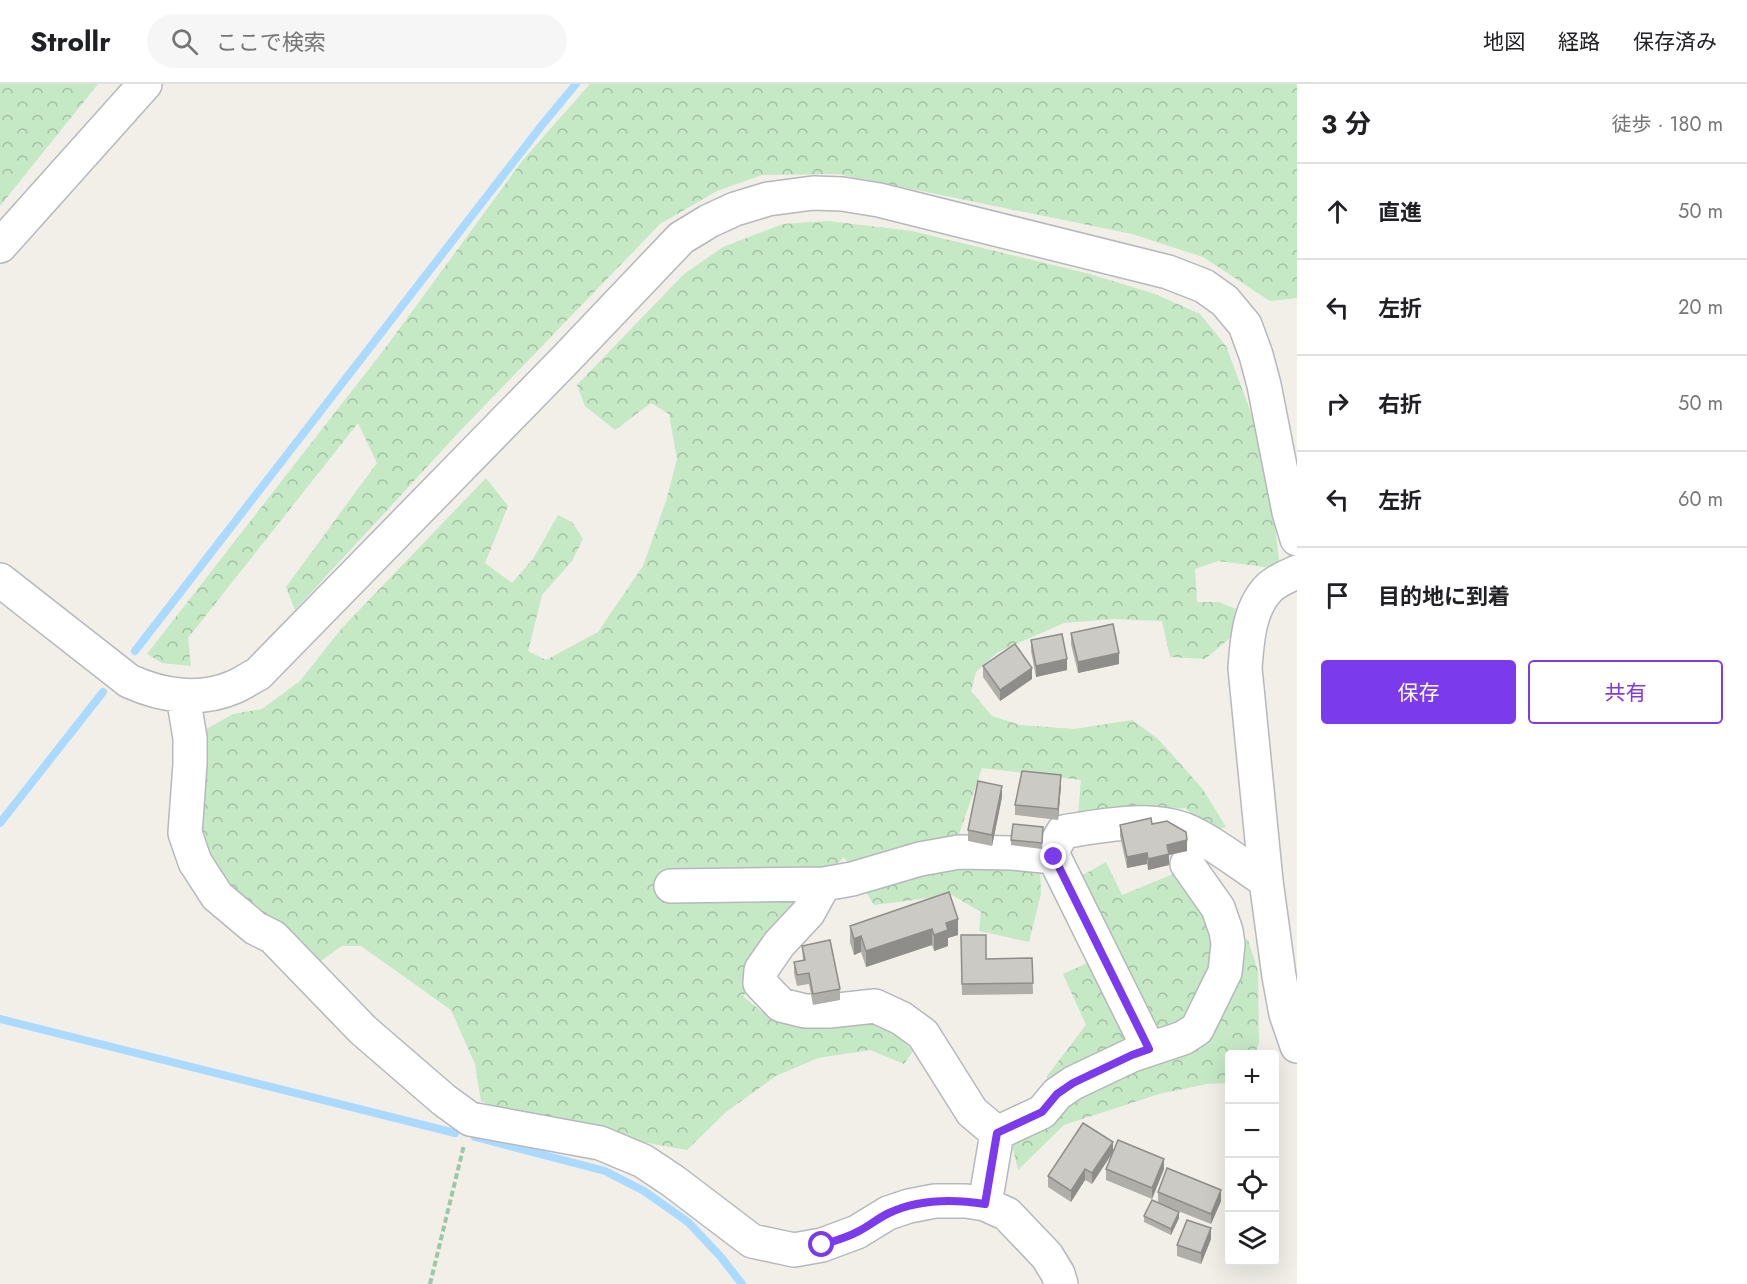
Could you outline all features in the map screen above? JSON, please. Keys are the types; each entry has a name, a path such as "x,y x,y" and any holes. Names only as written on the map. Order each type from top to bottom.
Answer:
{"street":[{"path":"0,246 145,84"},
{"path":"0,580 129,681 162,693 183,696 209,695 233,688 258,674 564,362 681,238 735,209 768,199 813,193 842,194 879,200 1168,272 1204,286 1225,301 1245,325 1256,355 1289,512 1297,539"},
{"path":"1297,572 1269,588 1257,605 1247,640 1245,668 1266,881 1279,976 1286,1014 1297,1046"},
{"path":"183,696 190,738 185,833 195,862 217,896 255,928 273,938 363,1030 444,1100 470,1119 600,1143 643,1161 753,1240 794,1250 822,1245 857,1232 888,1213 909,1206 935,1201 966,1201 985,1204 1007,1214 1040,1248 1047,1256 1061,1284"},
{"path":"1149,1049 1054,857 1053,849 1063,832 1098,826 1164,824 1195,834 1266,881"},
{"path":"671,886 824,884 959,852 1054,857"},
{"path":"997,1133 1042,1112 1057,1094 1073,1083 1132,1055 1182,1038 1197,1029 1225,972 1228,944 1218,908 1187,864"},
{"path":"824,884 808,913 780,944 761,970 760,983 780,1005 806,1011 875,1006 901,1018 923,1034 972,1112 997,1133"},
{"path":"985,1204 997,1133"}],"path":[{"path":"430,1284 470,1119"}],"green space":[{"path":"0,84 98,84 0,206"},
{"path":"590,84 1297,84 1297,298 1270,301 1203,257 1132,234 838,174 762,175 717,191 660,224 460,431 295,610 286,587 377,463 358,423 188,638 191,666 162,663 147,654 386,347 523,160"},
{"path":"828,221 912,231 1090,274 1155,294 1200,314 1226,346 1257,429 1271,491 1280,569 1218,561 1195,569 1197,602 1219,602 1236,609 1230,638 1205,659 1170,657 1162,621 1113,619 1064,623 998,652 976,672 971,691 992,716 1020,725 1074,729 1132,720 1157,738 1202,788 1226,827 1213,831 1185,808 1078,815 1081,780 982,768 958,837 1040,864 1041,894 1029,942 979,931 981,912 952,895 874,905 844,857 791,912 751,967 744,997 761,1011 800,1023 883,1021 913,1051 904,1064 870,1050 818,1058 776,1076 726,1112 687,1150 528,1122 481,1101 475,1064 451,1010 361,946 342,946 315,965 222,886 199,829 203,731 233,714 262,709 300,681 342,628 486,478 508,506 485,563 512,583 533,559 558,515 572,522 583,539 572,561 542,595 528,651 546,660 598,632 643,566 666,501 677,459 669,414 651,403 615,430 585,406 577,385 684,274 723,247 783,224"},
{"path":"1106,862 1122,895 1173,874 1211,927 1248,940 1258,971 1259,1043 1256,1050 1225,1050 1225,1083 1207,1084 1159,1094 1064,1125 1018,1170 1011,1141 1054,1114 1047,1076 1086,1025 1063,974 1113,951 1083,875"}],"building":[{"path":"1113,624 1119,653 1078,662 1071,633"},
{"path":"1062,634 1067,659 1036,666 1031,640"},
{"path":"1015,644 1032,668 1000,690 983,666"},
{"path":"1022,771 1061,775 1058,809 1015,805"},
{"path":"978,781 1002,786 992,835 968,830"},
{"path":"1151,818 1152,824 1167,821 1186,832 1187,840 1167,845 1169,854 1148,859 1147,853 1127,857 1120,825"},
{"path":"1013,824 1043,827 1042,843 1011,840"},
{"path":"949,892 958,919 946,923 948,930 934,935 932,929 866,951 861,936 854,939 850,926"},
{"path":"961,935 986,935 986,959 1032,958 1033,983 962,984"},
{"path":"830,940 840,989 813,994 809,973 797,975 794,962 805,960 802,946"},
{"path":"1083,1123 1113,1142 1092,1173 1085,1169 1071,1191 1048,1176"},
{"path":"1118,1140 1164,1159 1152,1188 1106,1169"},
{"path":"1167,1168 1221,1190 1211,1214 1158,1192"},
{"path":"1152,1200 1179,1212 1171,1229 1144,1216"},
{"path":"1187,1220 1211,1228 1201,1253 1177,1245"}],"waterway":[{"path":"135,651 576,84"},
{"path":"0,823 103,692"},
{"path":"0,1019 455,1133"},
{"path":"475,1137 605,1171 644,1191 688,1222 720,1256 742,1284"}],"route":[{"path":"822,1245 857,1232 888,1213 909,1206 935,1201 966,1201 985,1204 997,1133 1042,1112 1057,1094 1073,1083 1149,1049 1054,857"}]}
